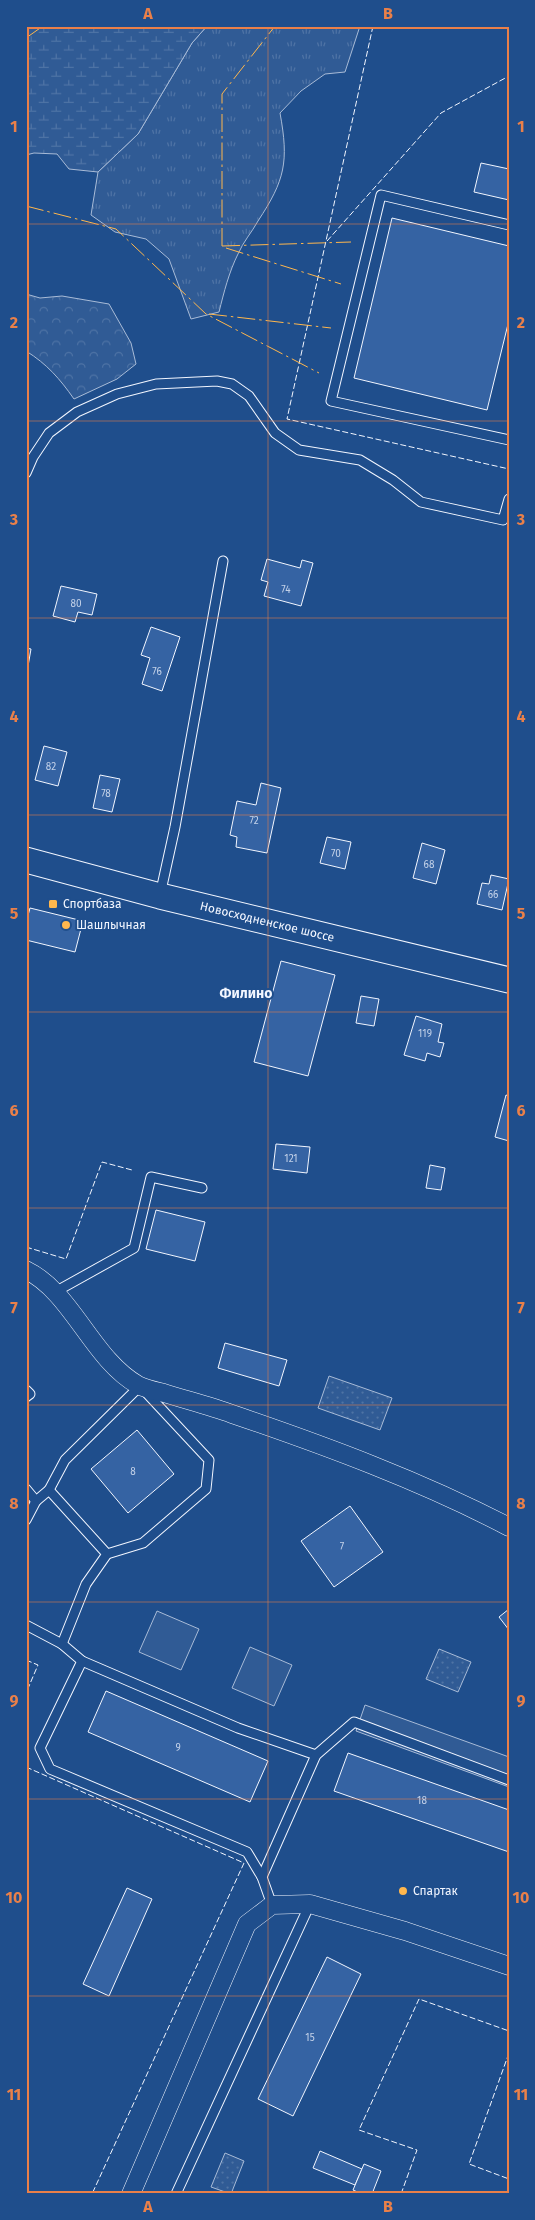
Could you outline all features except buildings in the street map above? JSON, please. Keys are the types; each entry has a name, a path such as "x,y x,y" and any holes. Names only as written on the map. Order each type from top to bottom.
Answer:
{"main road":[{"name":"Новосходненское шоссе","path":"26,860 160,896 509,980"}],"street":[{"path":"26,1270 35,1274 55,1292 95,1344 122,1374 140,1386 231,1414 380,1468 509,1527"},
{"path":"131,2194 247,1924 272,1906 310,1904 405,1931 509,1966"}],"lane":[{"path":"509,225 381,195 331,401 509,440"},
{"path":"26,473 33,457 49,433 77,412 117,394 156,384 217,381 232,384 249,396 274,433 300,450 360,460 393,480 421,502 503,520 509,498"},
{"path":"160,896 175,827 223,561"},
{"path":"55,1292 134,1248 150,1178 202,1188"},
{"path":"26,1520 36,1501 49,1490 65,1460 140,1386 209,1460 206,1489 143,1543 107,1554 86,1584 62,1644"},
{"path":"26,1390 30,1394 26,1396"},
{"path":"26,1489 36,1501"},
{"path":"49,1490 107,1554"},
{"path":"26,1625 62,1644 82,1661 238,1728 316,1755"},
{"path":"82,1661 40,1748 50,1769 247,1852 262,1877 272,1906"},
{"path":"262,1877 316,1755 354,1722 509,1780"},
{"path":"176,2194 310,1904"}],"green space":[{"path":"26,26 207,26 192,43 138,134 98,172 69,169 57,154 34,153 26,155"},
{"path":"207,26 360,26 345,72 325,74 301,91 280,113 284,158 279,182 274,194 242,245 227,282 219,312 191,319 169,259 146,239 115,232 91,215 98,172 138,134 192,43"},
{"path":"26,294 40,298 62,296 109,304 131,343 136,364 117,379 74,399 53,372 26,351"},
{"path":"329,1376 392,1398 380,1430 318,1408"},
{"path":"439,1649 471,1662 458,1692 426,1679"},
{"path":"225,2153 244,2161 231,2194 211,2187"}],"shaded area":[{"path":"157,1611 199,1629 181,1670 139,1652"},
{"path":"250,1647 292,1665 274,1706 232,1688"},
{"path":"365,1705 509,1757 509,1787 356,1731"}],"fence":[{"path":"373,26 287,419 509,469"},
{"path":"327,241 441,113 509,76"},
{"path":"26,1247 66,1259 102,1162 132,1170"},
{"path":"26,1660 38,1665 26,1693"},
{"path":"26,1767 244,1863 92,2194"},
{"path":"401,2194 417,2150 359,2130 419,1999 509,2031"},
{"path":"509,2053 469,2164 509,2179"}],"power":[{"path":"26,38 43,26"},
{"path":"222,246 222,94 275,26"},
{"path":"26,206 116,229 206,314 319,373"},
{"path":"222,246 351,242"},
{"path":"226,248 341,284"},
{"path":"209,314 331,328"}],"place":[{"name":"Спортбаза","path":"53,904"},
{"name":"Шашлычная","path":"66,925"},
{"name":"Спартак","path":"403,1891"}],"district":[{"name":"Филино","path":"246,993"}]}
